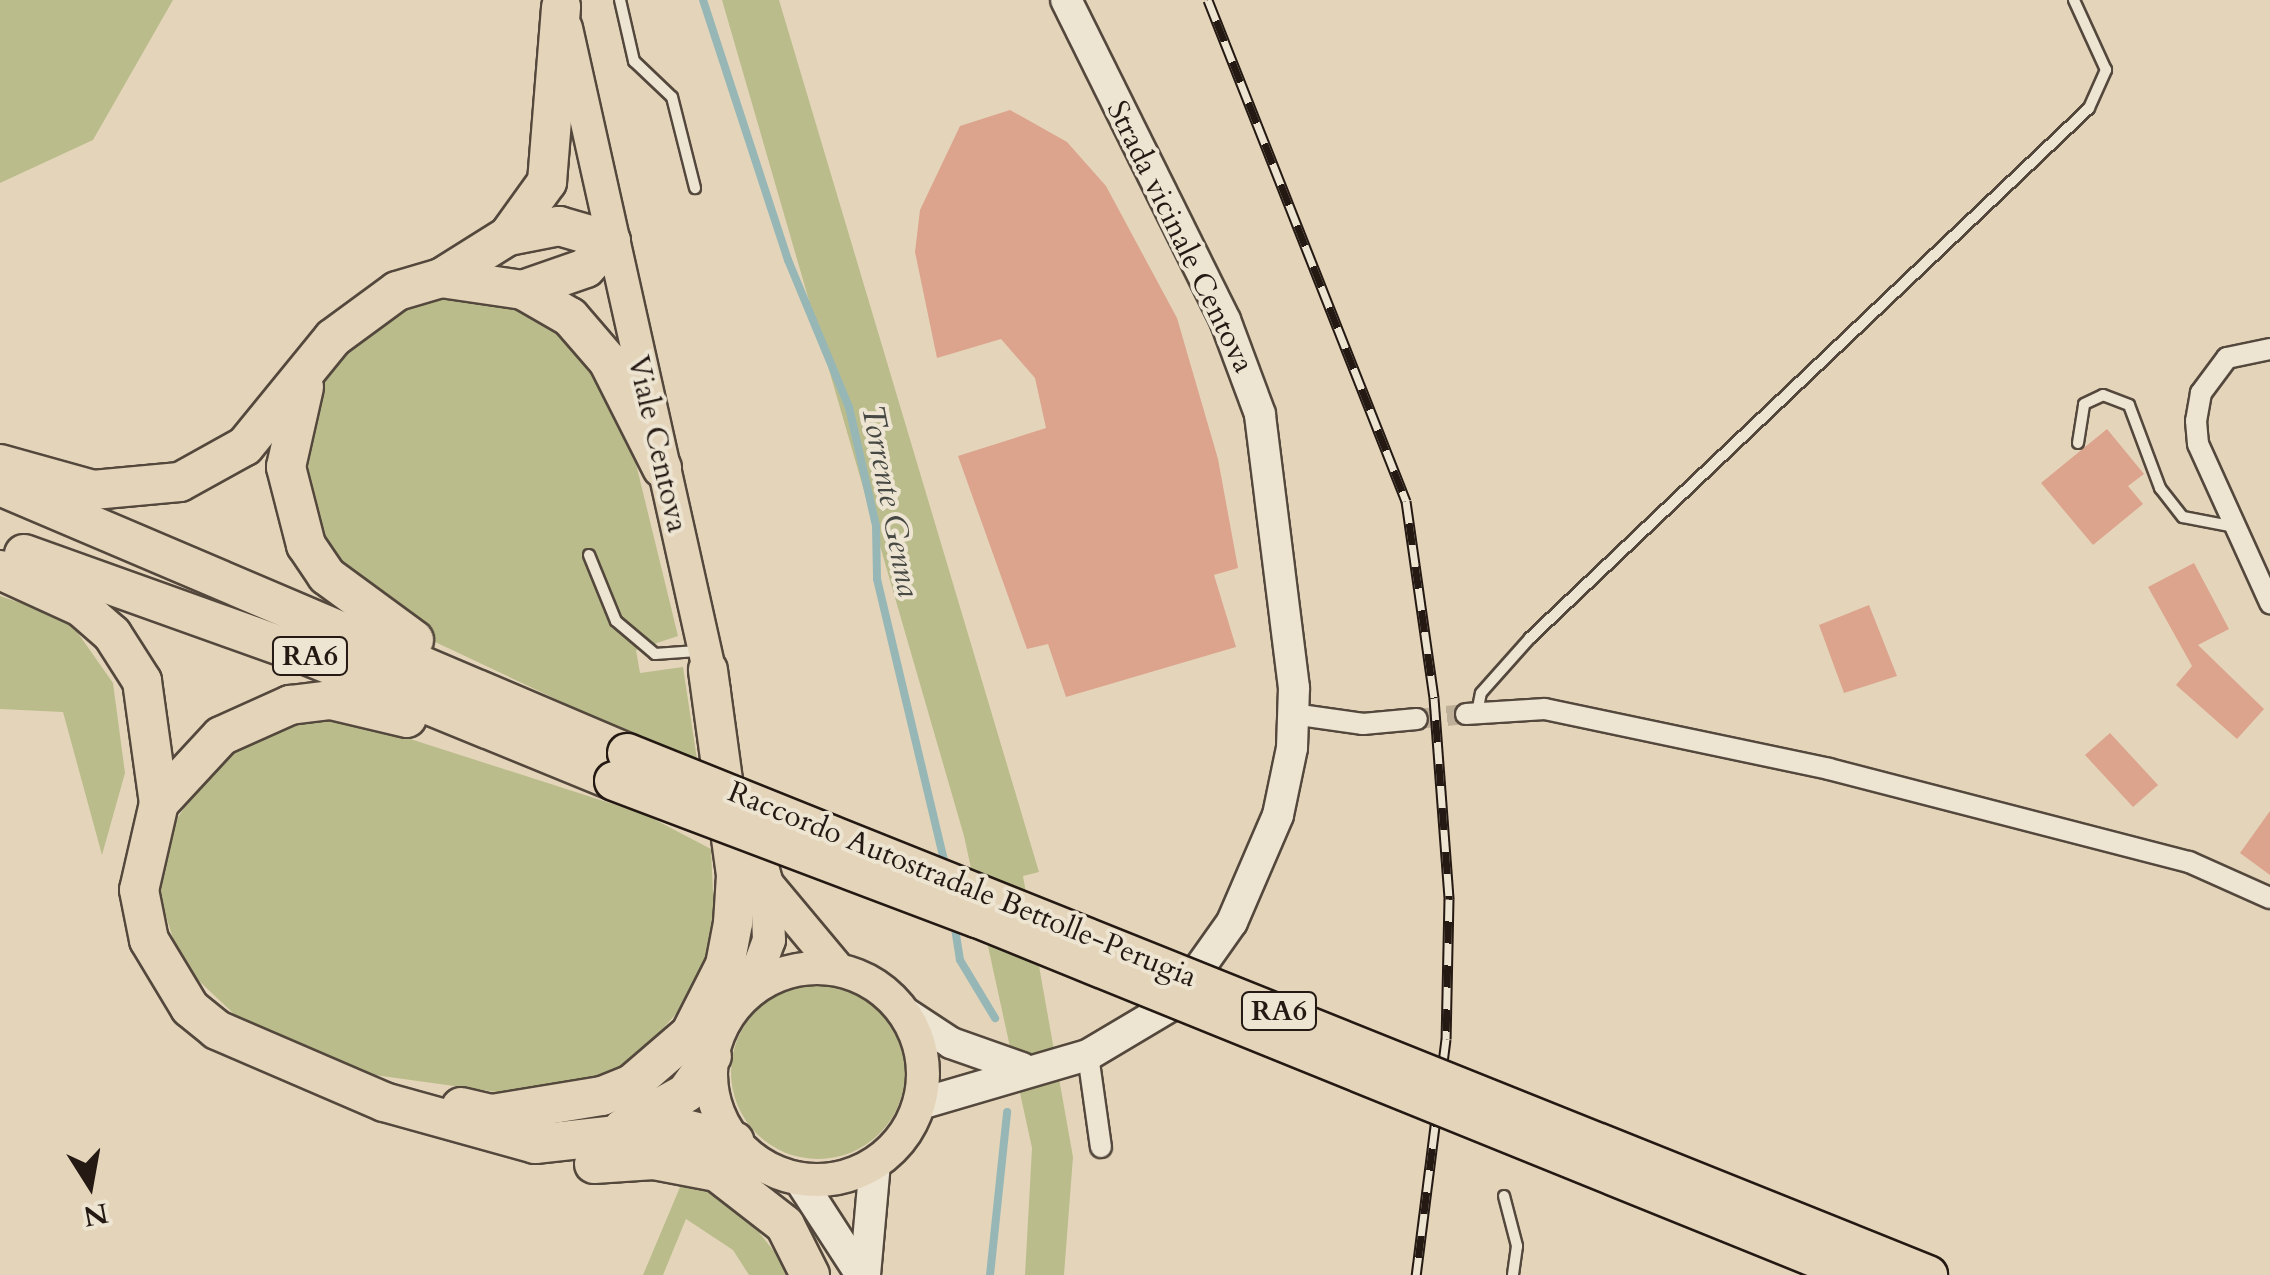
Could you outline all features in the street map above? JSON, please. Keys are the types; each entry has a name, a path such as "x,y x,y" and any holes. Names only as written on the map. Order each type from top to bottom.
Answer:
{"highway":[{"path":"508,236 547,182 561,3"},
{"path":"0,464 93,490 180,482 245,446 359,313 441,278 508,236 558,226 612,241 586,268 523,290"},
{"path":"441,278 523,290 570,317 608,362 662,468"},
{"path":"309,370 286,467 290,506 327,576 375,617 552,708 615,759"},
{"name":"Raccordo Autostradale Bettolle-Perugia","path":"0,487 615,759 1928,1275"},
{"name":"RA6","path":"0,546 615,759 977,918 1858,1275"},
{"path":"0,570 53,589 112,634 142,682 159,803 139,890 149,940 190,1008 255,1052 384,1102 501,1154 587,1164 654,1160 717,1172 785,1225 810,1275"},
{"path":"384,1102 492,1114 549,1108 632,1084 690,1034 725,964 734,923 736,875 706,660"},
{"path":"159,803 221,736 290,705 331,700 386,710 546,770 615,759"},
{"path":"598,1140 686,1093 712,1056"},
{"path":"384,1102 534,1144 681,1128 734,1141"}],"main road":[{"name":"Viale Centova","path":"561,3 706,660 767,884"},
{"path":"767,884 838,970"},
{"path":"750,992 769,940 767,884"},
{"path":"838,970 864,978 904,1012 922,1056 920,1104 894,1148 874,1164 826,1180 799,1179 752,1159 734,1141 719,1115 712,1056 732,1010 750,992 777,976 838,970"}],"street":[{"name":"Strada vicinale Centova","path":"920,1104 1022,1068 1088,1055 1174,1004 1232,922 1278,815 1293,714 1269,452 1246,368 1066,0"},
{"path":"2270,350 2227,358 2201,393 2198,444 2270,603"},
{"path":"1472,714 1545,710 1829,768 2189,862 2270,898"},
{"path":"1293,714 1363,724 1417,719"},
{"path":"904,1012 951,1043 1022,1068"},
{"path":"1088,1055 1101,1147"},
{"path":"863,1275 874,1164"},
{"path":"799,1179 863,1275"}],"lane":[{"path":"620,0 634,61 672,98 695,188"},
{"path":"1472,714 1481,693 1530,638 2089,108 2106,70 2074,0"},
{"path":"2078,443 2084,404 2103,395 2128,404 2160,488 2183,517 2236,527"},
{"path":"589,554 616,622 655,654 706,660"},
{"path":"1504,1196 1517,1246 1513,1275"}],"green space":[{"path":"0,0 173,0 93,140 0,183"},
{"path":"722,0 779,0 1039,872 1023,876 1073,1157 1064,1275 1025,1275 1032,1148 964,836"},
{"path":"467,292 530,313 582,347 628,431 678,636 636,650 640,673 683,667 698,766 416,633 335,569 305,507 297,434 331,362 391,313"},
{"path":"0,596 68,619 113,683 125,773 102,855 63,712 0,709"},
{"path":"348,719 644,814 711,849 715,935 693,995 631,1064 541,1098 360,1073 252,1031 181,964 155,881 177,819 213,763 284,722"},
{"path":"818,985 851,992 879,1011 898,1039 905,1072 898,1105 879,1133 851,1152 818,1159 785,1152 757,1133 738,1105 731,1072 738,1039 757,1011 785,992"},
{"path":"683,1180 733,1200 793,1275 749,1275 733,1250 686,1219 663,1275 643,1275"}],"building":[{"path":"1010,110 1067,142 1106,186 1177,318 1218,459 1238,568 1214,575 1236,647 1066,697 1048,644 1027,649 958,456 1046,428 1035,378 1001,339 937,358 915,252 920,210 960,126"},
{"path":"2107,429 2144,474 2128,486 2143,504 2093,545 2041,483"},
{"path":"2194,563 2229,629 2198,645 2264,709 2237,739 2176,685 2192,666 2148,587"},
{"path":"1869,605 1897,676 1844,693 1819,625"},
{"path":"2110,733 2158,785 2133,807 2085,755"},
{"path":"2270,811 2270,875 2240,853"}],"waterway":[{"name":"Torrente Genna","path":"703,0 788,260 849,407 876,526 877,579 946,869"},
{"name":"Torrente Genna","path":"954,922 960,960 995,1018"},
{"name":"Torrente Genna","path":"990,1275 1007,1112"}],"tunnel":[{"path":"1417,719 1466,714"}],"railway":[{"path":"1208,0 1406,501 1434,698 1449,899 1446,1039 1416,1275"}]}
